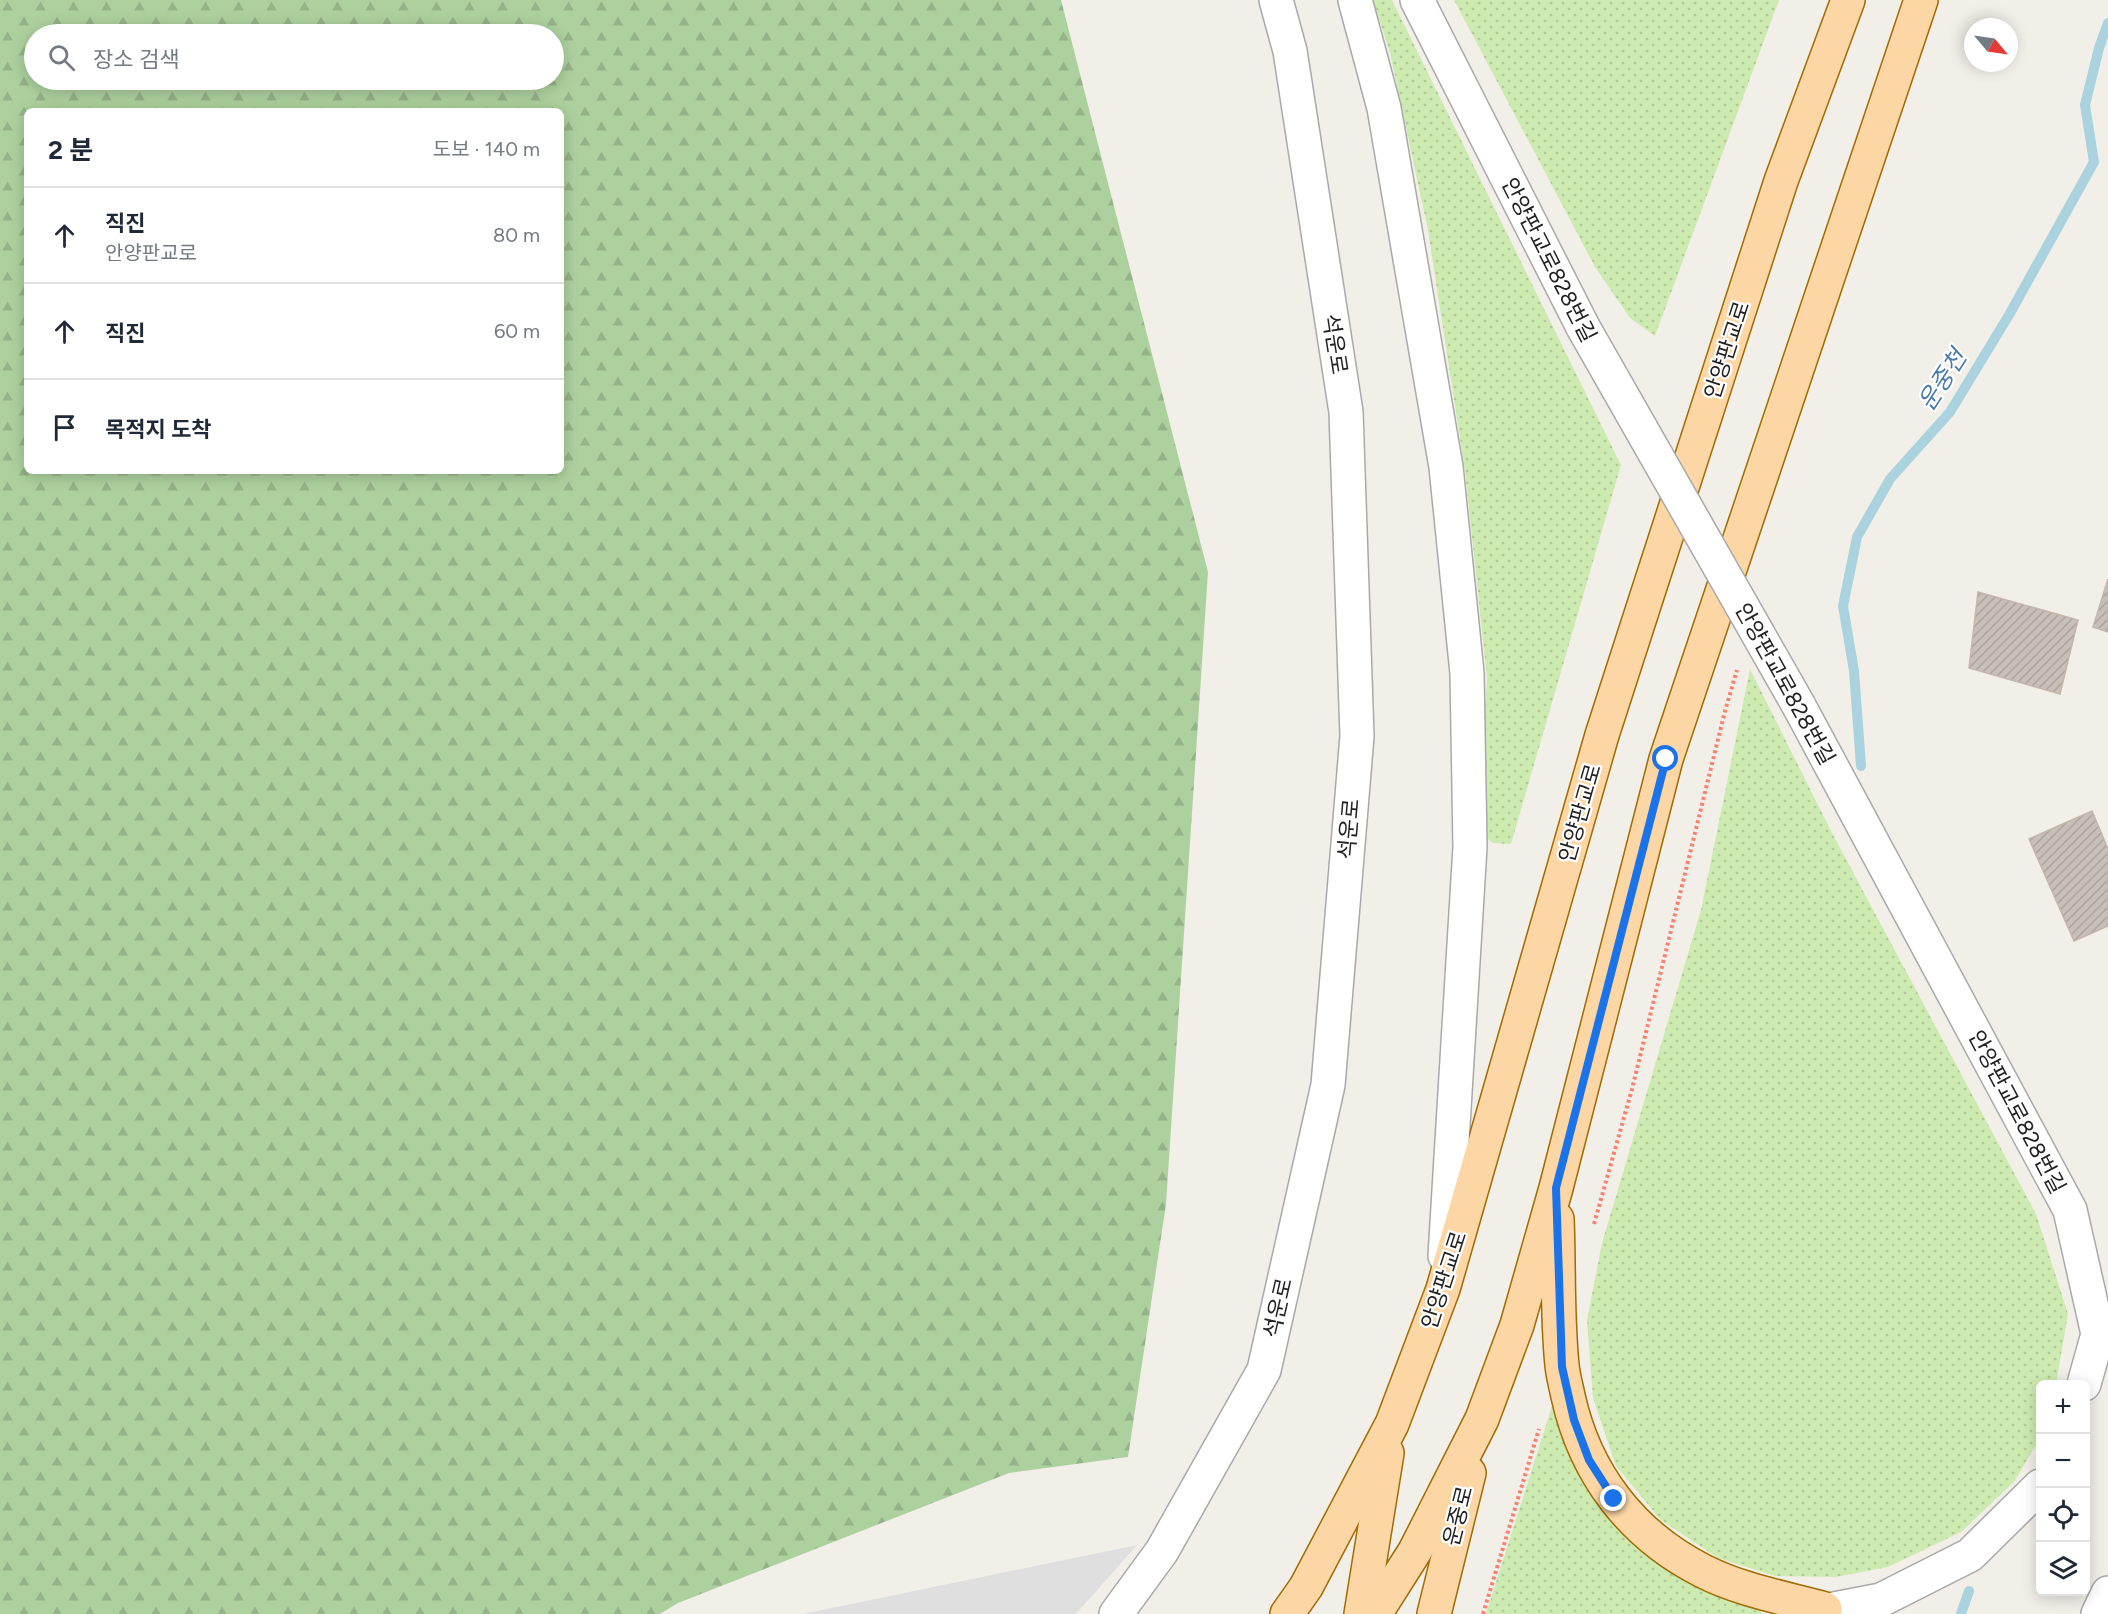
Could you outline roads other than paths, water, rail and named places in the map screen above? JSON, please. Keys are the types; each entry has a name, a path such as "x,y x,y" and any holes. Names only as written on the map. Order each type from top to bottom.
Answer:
{"main road":[{"name":"안양판교로","path":"1287,1614 1306,1587 1392,1424 1443,1289 1602,735 1781,181 1848,0"},
{"path":"1376,1614 1414,1551 1482,1419 1517,1325 1556,1188 1666,759 1921,0"},
{"path":"1556,1188 1562,1367 1574,1420 1595,1470 1614,1499 1641,1530 1673,1554 1704,1572 1816,1612"},
{"name":"운중로","path":"1434,1614 1482,1419"},
{"path":"1361,1614 1392,1424"}],"street":[{"name":"석운로","path":"1116,1614 1162,1551 1264,1370 1328,1085 1356,736 1346,412 1290,51 1276,0"},
{"path":"1355,0 1384,108 1446,467 1467,673 1470,847 1443,1289"},
{"name":"안양판교로828번길","path":"1417,0 1583,327 1799,706 2070,1210 2098,1334 2085,1380"},
{"path":"1816,1612 1881,1600 1970,1555 2038,1488"},
{"path":"2098,1614 2108,1593"}],"waterway":[{"name":"운중천","path":"1861,766 1854,671 1843,606 1857,537 1890,479 1950,412 2009,315 2094,162 2085,105 2099,48 2108,23"},
{"name":"운중천","path":"1961,1614 1969,1591"}]}
